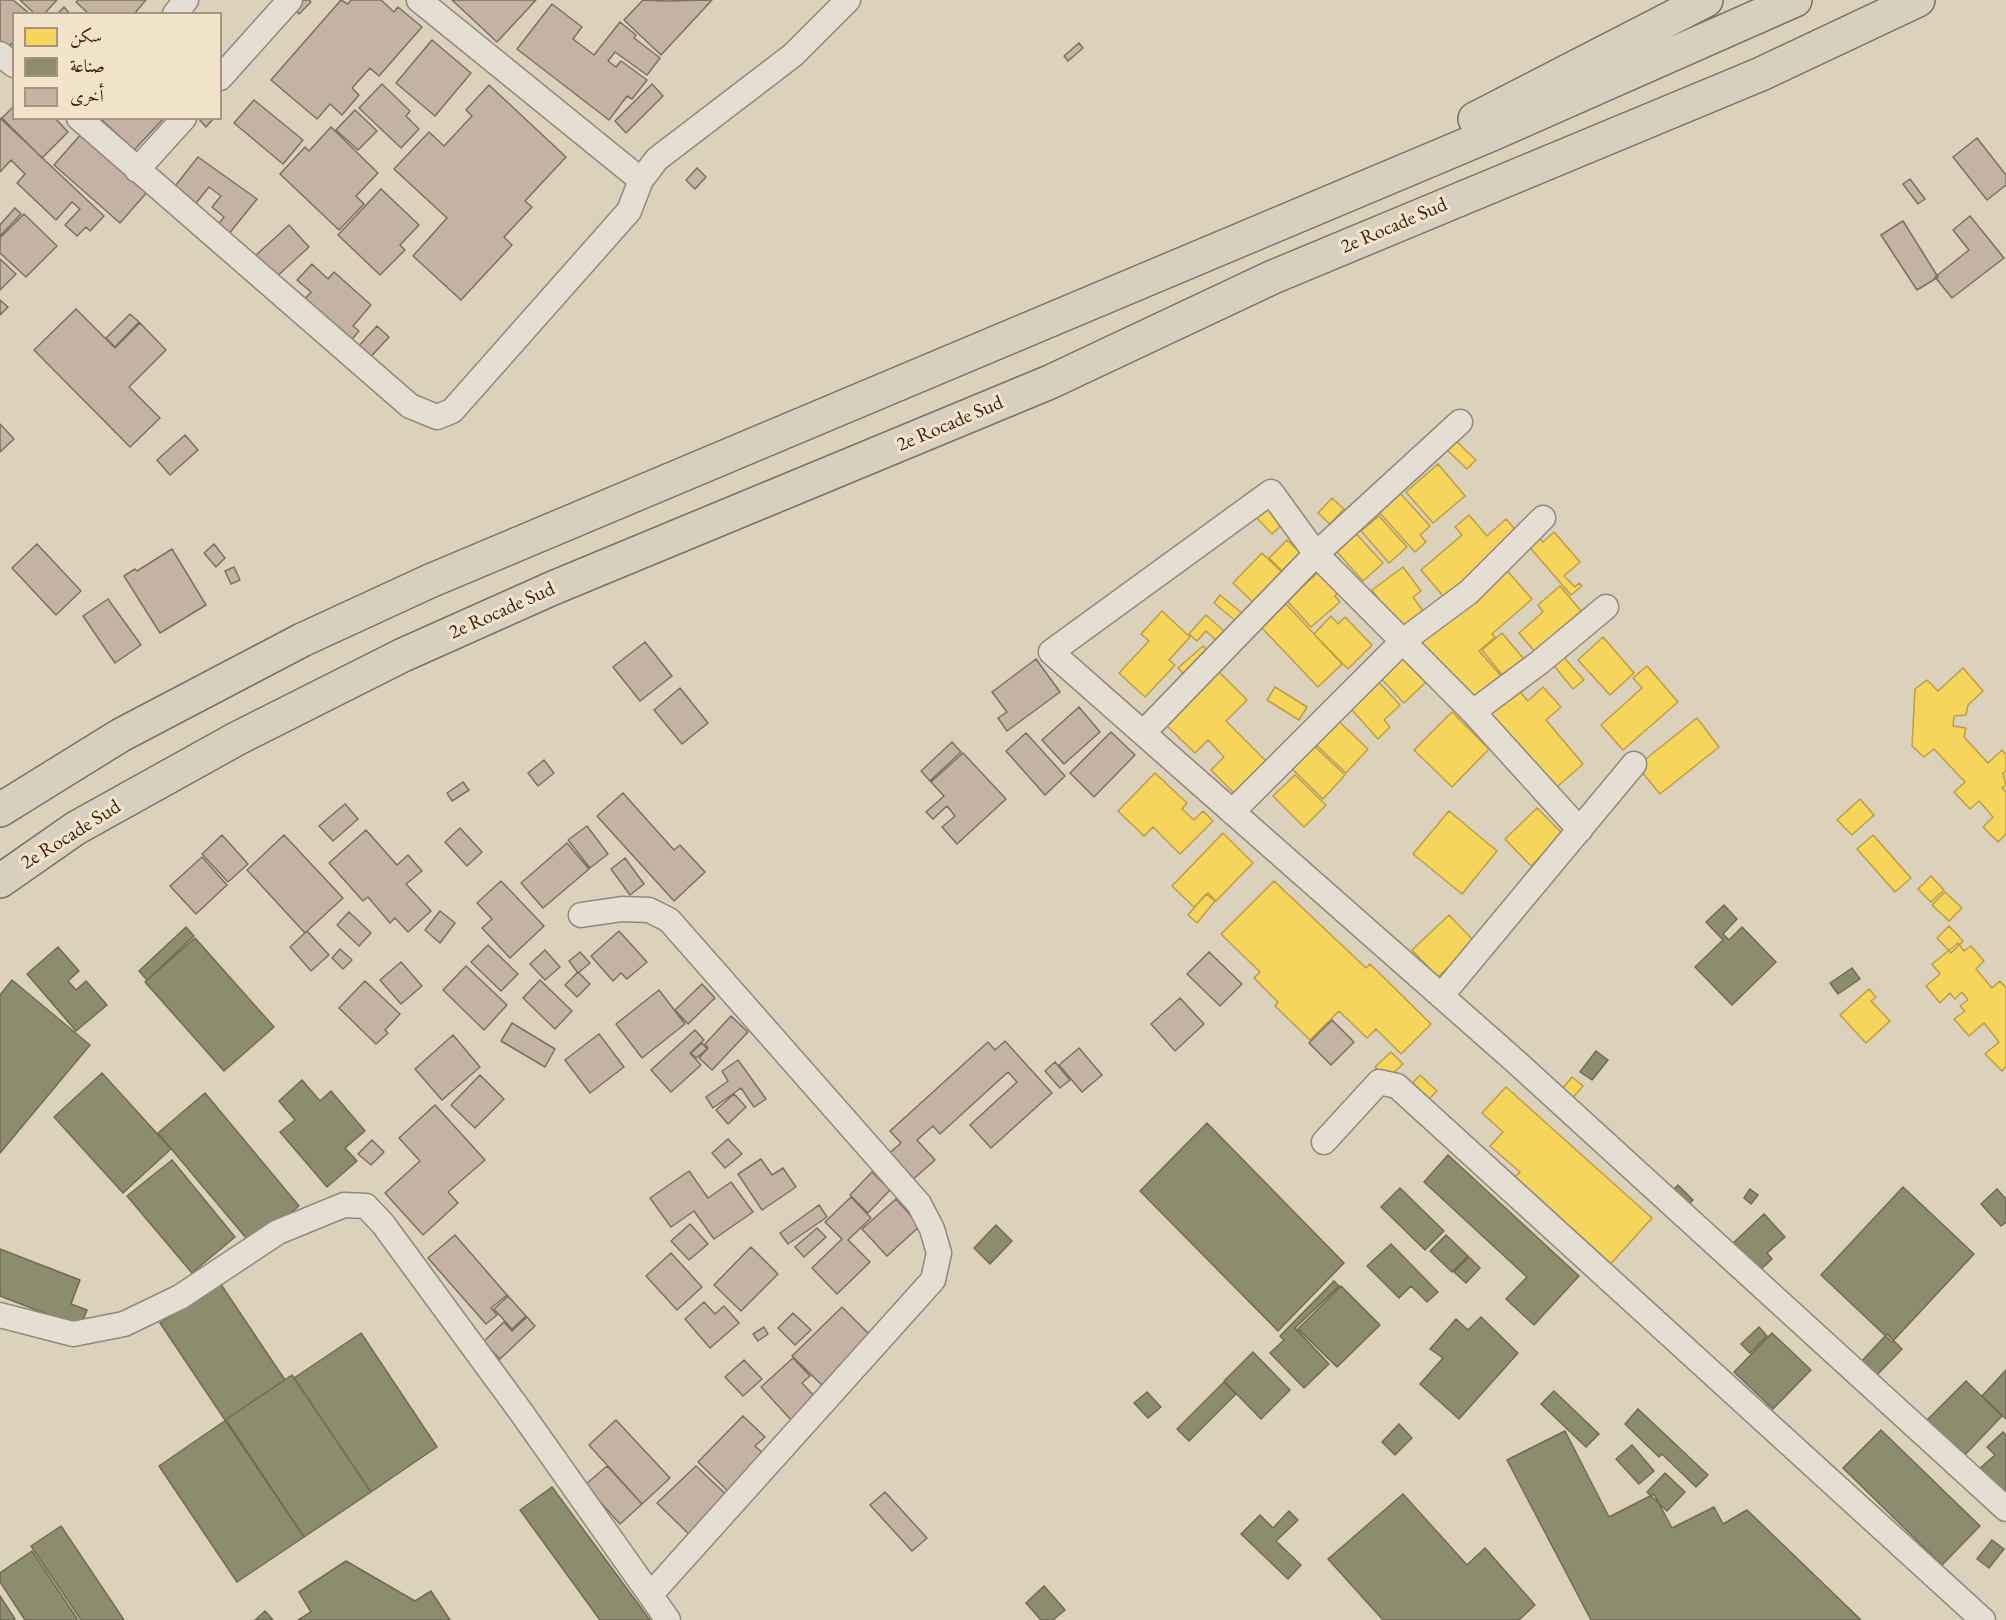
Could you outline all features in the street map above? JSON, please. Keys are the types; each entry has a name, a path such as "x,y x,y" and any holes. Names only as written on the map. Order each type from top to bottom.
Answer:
{"highway":[{"path":"1259,232 1706,0"},
{"path":"0,810 121,735 302,640 376,605 514,544 948,365 1503,129 1795,0"},
{"name":"2e Rocade Sud","path":"0,881 75,828 238,738 403,655 563,584 1050,382 1273,277 1761,74 1918,0"}],"street":[{"path":"177,12 186,0"},
{"path":"222,76 290,0"},
{"path":"419,0 641,180"},
{"path":"82,120 410,406 437,417 452,411 629,211 641,180 657,159 793,55 848,0"},
{"path":"0,54 12,63"},
{"path":"137,170 182,120"},
{"path":"1143,733 1316,554 1460,422"},
{"path":"1580,830 1473,712 1316,554 1271,492 1051,652 1441,996 2006,1509"},
{"path":"1232,812 1403,641 1469,592 1543,518"},
{"path":"1473,712 1540,662 1606,607"},
{"path":"1441,996 1634,764"},
{"path":"581,915 622,909 649,910 669,920 919,1204 932,1229 939,1253 933,1280 652,1593"},
{"path":"1324,1142 1379,1082 1397,1086 1983,1620"},
{"path":"0,1315 74,1334 124,1324 180,1297 278,1232 344,1205 366,1206 383,1224 418,1270 652,1593 668,1620"}],"building: سكن":[{"path":"1455,440 1476,460 1467,469 1446,449"},
{"path":"1438,464 1465,496 1433,523 1406,492"},
{"path":"1399,492 1430,526 1420,535 1426,542 1415,552 1378,511"},
{"path":"1332,498 1344,509 1330,524 1318,513"},
{"path":"1268,506 1284,523 1272,534 1256,517"},
{"path":"1469,515 1487,536 1506,519 1518,533 1450,604 1421,570 1462,535 1455,527"},
{"path":"1379,516 1407,547 1389,563 1361,531"},
{"path":"1350,527 1383,563 1363,581 1330,544"},
{"path":"1554,532 1580,562 1564,576 1575,587 1579,583 1582,586 1571,595 1526,543 1536,534 1543,542"},
{"path":"1287,540 1304,556 1286,575 1269,558"},
{"path":"1262,553 1287,577 1258,607 1233,583"},
{"path":"1325,566 1344,587 1335,596 1340,602 1311,627 1287,601"},
{"path":"1503,566 1532,599 1492,634 1495,637 1479,651 1501,676 1471,702 1414,643"},
{"path":"1403,567 1421,591 1413,597 1426,615 1403,633 1372,590"},
{"path":"1560,586 1587,618 1540,658 1519,633 1543,612 1538,605"},
{"path":"1220,595 1243,614 1237,622 1214,603"},
{"path":"1286,604 1342,664 1318,687 1261,627"},
{"path":"1162,611 1190,637 1169,660 1175,665 1145,697 1119,673 1149,641 1141,634"},
{"path":"1206,615 1226,633 1218,642 1206,631 1197,641 1189,634"},
{"path":"1331,616 1338,624 1345,617 1372,645 1348,669 1314,634"},
{"path":"1502,633 1528,664 1507,681 1482,650"},
{"path":"1603,637 1634,673 1610,695 1578,660"},
{"path":"1203,646 1212,655 1187,678 1178,668"},
{"path":"1399,651 1427,681 1404,703 1376,673"},
{"path":"1561,654 1584,680 1573,689 1551,662"},
{"path":"1647,666 1678,702 1623,750 1601,725 1642,688 1633,678"},
{"path":"1963,668 1983,691 1968,705 1966,715 1954,716 1953,726 1966,728 1964,737 1988,763 2002,750 2006,755 2006,771 2003,773 2006,785 2002,788 2006,792 2006,834 1998,842 1983,827 1993,817 1979,801 1970,809 1954,792 1965,782 1934,749 1924,757 1912,746 1915,689 1927,680 1938,691"},
{"path":"1218,671 1247,700 1226,721 1271,766 1239,798 1211,770 1224,757 1208,740 1195,753 1165,724"},
{"path":"1373,676 1400,705 1384,720 1390,727 1378,739 1345,702"},
{"path":"1514,685 1528,701 1543,687 1561,707 1546,720 1583,764 1550,793 1482,713"},
{"path":"1275,687 1307,707 1299,720 1267,700"},
{"path":"1452,712 1489,749 1452,787 1414,750"},
{"path":"1333,716 1368,749 1346,773 1310,739"},
{"path":"1697,718 1719,747 1660,794 1637,766"},
{"path":"1308,740 1345,775 1323,799 1286,763"},
{"path":"1155,773 1187,803 1182,809 1194,820 1203,811 1213,821 1180,854 1153,827 1144,836 1118,811"},
{"path":"1295,775 1326,805 1304,827 1273,796"},
{"path":"1860,799 1874,815 1852,835 1837,820"},
{"path":"1537,808 1563,834 1531,866 1505,839"},
{"path":"1449,811 1497,851 1462,894 1413,854"},
{"path":"1223,833 1253,863 1216,901 1208,893 1194,907 1172,886"},
{"path":"1873,835 1911,878 1895,892 1857,849"},
{"path":"1931,876 1944,890 1931,902 1918,889"},
{"path":"1274,881 1366,968 1370,964 1431,1024 1401,1054 1376,1029 1367,1038 1339,1011 1310,1040 1275,1006 1278,1002 1254,978 1260,972 1221,934"},
{"path":"1945,892 1962,908 1949,921 1932,905"},
{"path":"1206,894 1215,901 1197,923 1188,915"},
{"path":"1449,915 1475,942 1438,977 1412,950"},
{"path":"1949,926 1963,941 1951,953 1937,938"},
{"path":"1958,943 1964,951 1971,946 1984,961 1976,969 1992,988 2000,981 2006,988 2006,1066 2002,1071 1985,1054 1999,1042 1984,1023 1969,1036 1954,1019 1965,1011 1960,1006 1968,1000 1962,992 1955,999 1950,993 1940,1003 1926,986 1940,974 1932,964"},
{"path":"1869,989 1876,997 1871,1001 1890,1021 1866,1043 1840,1015"},
{"path":"1391,1052 1403,1064 1387,1079 1375,1067"},
{"path":"1420,1075 1437,1091 1424,1104 1408,1088"},
{"path":"1572,1077 1583,1086 1569,1102 1559,1093"},
{"path":"1506,1087 1652,1218 1607,1268 1513,1179 1520,1172 1490,1146 1503,1132 1482,1113"}],"building: صناعة":[{"path":"1724,905 1737,919 1723,934 1729,940 1742,927 1776,962 1732,1005 1695,967 1723,940 1706,922"},
{"path":"186,927 194,936 147,980 139,971"},
{"path":"195,938 274,1027 224,1071 145,982"},
{"path":"58,947 79,971 68,981 76,990 86,981 107,1005 76,1031 27,974"},
{"path":"1852,968 1860,979 1838,994 1830,983"},
{"path":"12,980 90,1045 0,1153 0,995"},
{"path":"1596,1051 1608,1060 1592,1080 1580,1072"},
{"path":"102,1073 171,1149 123,1193 54,1117"},
{"path":"302,1080 320,1101 331,1091 365,1131 345,1148 357,1161 327,1187 280,1132 295,1120 279,1101"},
{"path":"205,1093 299,1206 252,1245 158,1133"},
{"path":"1207,1123 1344,1263 1278,1331 1140,1191"},
{"path":"1448,1155 1579,1276 1534,1325 1506,1299 1527,1277 1424,1182"},
{"path":"172,1160 235,1237 192,1273 127,1196"},
{"path":"1678,1185 1693,1200 1686,1207 1671,1192"},
{"path":"1903,1187 1974,1254 1892,1342 1821,1275"},
{"path":"1400,1188 1444,1231 1425,1250 1381,1207"},
{"path":"1750,1189 1758,1195 1751,1204 1744,1198"},
{"path":"1997,1189 2006,1199 2006,1222 2001,1226 1981,1204"},
{"path":"1764,1214 1785,1237 1767,1253 1772,1259 1756,1274 1730,1246"},
{"path":"996,1225 1012,1241 990,1264 974,1248"},
{"path":"1446,1235 1468,1256 1452,1272 1430,1251"},
{"path":"1391,1244 1438,1292 1427,1302 1411,1286 1399,1298 1367,1266"},
{"path":"0,1249 80,1280 71,1304 87,1310 80,1327 0,1296"},
{"path":"1469,1257 1480,1268 1466,1283 1454,1272"},
{"path":"1334,1281 1339,1286 1295,1328 1329,1364 1304,1388 1270,1353 1284,1340 1280,1336"},
{"path":"220,1283 285,1380 225,1420 160,1323"},
{"path":"1341,1286 1380,1325 1337,1367 1298,1329"},
{"path":"1481,1317 1518,1353 1459,1419 1420,1384 1443,1358 1430,1349 1456,1319 1468,1330"},
{"path":"1759,1327 1767,1336 1750,1353 1741,1344"},
{"path":"361,1333 437,1447 371,1492 294,1378"},
{"path":"1772,1333 1811,1370 1773,1409 1734,1372"},
{"path":"1887,1334 1902,1349 1873,1379 1858,1365"},
{"path":"1253,1352 1290,1390 1261,1419 1224,1381"},
{"path":"2006,1370 2006,1419 1982,1396"},
{"path":"292,1375 371,1492 304,1537 225,1420"},
{"path":"1966,1381 2002,1416 1959,1461 1922,1425"},
{"path":"1224,1382 1236,1394 1189,1441 1177,1429"},
{"path":"1554,1391 1599,1434 1586,1447 1541,1404"},
{"path":"1147,1392 1161,1407 1148,1418 1134,1403"},
{"path":"1638,1409 1708,1475 1696,1487 1662,1454 1659,1457 1625,1424"},
{"path":"226,1420 304,1537 237,1582 159,1466"},
{"path":"1399,1424 1412,1438 1395,1455 1382,1442"},
{"path":"1881,1430 1980,1526 1942,1565 1843,1468"},
{"path":"1565,1431 1609,1517 1654,1494 1672,1528 1714,1507 1723,1524 1747,1510 1861,1620 1591,1620 1507,1460"},
{"path":"2003,1432 2006,1435 2006,1491 2001,1495 1978,1470 1995,1455 1987,1447"},
{"path":"1632,1445 1654,1471 1639,1484 1616,1459"},
{"path":"1665,1473 1685,1492 1667,1511 1647,1492"},
{"path":"552,1487 650,1620 600,1620 520,1510"},
{"path":"1403,1494 1467,1565 1485,1548 1535,1605 1519,1620 1383,1620 1328,1559"},
{"path":"1289,1511 1298,1520 1276,1541 1301,1565 1288,1579 1241,1534 1260,1515 1273,1528"},
{"path":"61,1526 124,1620 81,1620 31,1546"},
{"path":"1992,1540 2004,1549 1989,1568 1977,1559"},
{"path":"32,1551 78,1620 25,1620 0,1582 0,1573"},
{"path":"346,1561 415,1601 431,1591 450,1620 298,1620 311,1612 299,1592"},
{"path":"1044,1586 1065,1610 1053,1620 1041,1620 1026,1603"},
{"path":"0,1596 15,1619 0,1620"},
{"path":"265,1611 273,1620 255,1620"}],"building: أخرى":[{"path":"0,0 13,0 28,12 12,12 12,43 5,51 0,47"},
{"path":"20,0 57,0 46,12 33,12"},
{"path":"78,0 146,0 136,12 87,12 76,2"},
{"path":"297,0 311,2 299,14 291,6"},
{"path":"341,0 348,4 351,0 381,0 394,12 398,7 422,27 379,76 370,68 352,88 359,95 342,115 330,104 317,119 271,80"},
{"path":"452,0 536,0 497,42"},
{"path":"643,0 712,0 661,55 624,20"},
{"path":"552,4 582,27 573,39 594,55 620,22 636,35 634,38 660,58 647,75 615,52 608,61 616,67 621,61 647,80 632,99 627,96 609,120 517,49"},
{"path":"64,7 68,12 59,12"},
{"path":"432,40 471,73 435,116 396,83"},
{"path":"1079,43 1083,48 1068,61 1064,56"},
{"path":"382,84 410,111 406,116 419,129 401,148 359,108"},
{"path":"652,84 663,96 626,133 615,121"},
{"path":"489,85 566,157 525,201 532,207 504,237 512,245 461,300 413,256 447,218 394,169 429,132 444,146 472,116 466,110"},
{"path":"254,100 303,140 283,164 234,123"},
{"path":"12,108 12,120 57,120 68,132 42,158 2,118"},
{"path":"355,110 377,131 358,150 336,130"},
{"path":"0,118 104,216 90,231 86,227 77,236 65,225 80,209 72,202 56,220 17,183 25,174 11,160 0,172"},
{"path":"102,120 162,120 134,150"},
{"path":"200,120 212,120 206,127"},
{"path":"331,127 378,173 356,196 364,204 339,230 280,174 305,147 309,151"},
{"path":"82,133 148,191 120,223 54,165"},
{"path":"1977,138 2006,175 2006,185 1987,200 1953,157"},
{"path":"198,157 257,199 228,235 217,226 224,217 212,207 221,196 209,187 193,207 172,190"},
{"path":"697,168 706,177 695,189 686,180"},
{"path":"1910,179 1925,199 1918,204 1903,184"},
{"path":"381,189 419,225 400,245 405,250 380,275 338,235"},
{"path":"15,208 21,214 0,236 0,225"},
{"path":"24,214 57,246 26,277 0,253 0,238"},
{"path":"1970,216 2004,258 1952,298 1935,277 1969,250 1953,230"},
{"path":"1903,221 1938,277 1917,290 1881,235"},
{"path":"289,225 309,247 274,279 254,257"},
{"path":"0,259 16,274 0,290"},
{"path":"312,264 328,279 334,272 371,305 353,326 359,331 348,344 302,302 311,292 297,280"},
{"path":"0,300 8,307 0,315"},
{"path":"76,309 115,348 140,323 166,350 129,387 160,418 130,447 34,350"},
{"path":"130,314 139,322 115,347 106,338"},
{"path":"377,326 389,337 366,362 354,351"},
{"path":"0,424 14,439 0,452"},
{"path":"185,435 198,450 170,475 157,460"},
{"path":"37,544 81,591 56,615 12,568"},
{"path":"214,544 225,558 216,567 204,553"},
{"path":"172,549 206,605 160,633 124,576 135,569 137,571"},
{"path":"234,567 240,580 231,584 225,571"},
{"path":"108,599 141,645 115,663 83,616"},
{"path":"645,642 672,676 640,701 613,667"},
{"path":"1036,659 1060,692 1007,731 998,718 1007,712 992,692"},
{"path":"680,688 708,723 682,744 654,710"},
{"path":"1079,707 1100,732 1064,764 1042,740"},
{"path":"1111,732 1135,755 1094,797 1070,773"},
{"path":"1026,733 1065,776 1045,795 1006,751"},
{"path":"952,742 961,752 930,781 921,771"},
{"path":"963,753 1006,799 957,844 942,827 955,816 947,806 933,819 926,812 944,796 931,782"},
{"path":"544,760 554,773 538,786 528,773"},
{"path":"463,782 469,790 452,801 447,793"},
{"path":"623,793 674,850 680,845 705,872 674,901 597,816"},
{"path":"345,804 358,819 333,841 319,826"},
{"path":"587,826 608,854 590,868 568,840"},
{"path":"460,828 482,852 467,866 445,842"},
{"path":"366,830 397,865 408,855 422,871 406,884 431,911 408,932 395,918 390,923 368,897 363,901 329,863"},
{"path":"222,835 248,864 228,882 202,854"},
{"path":"284,835 343,898 305,933 247,870"},
{"path":"567,843 589,869 543,908 521,883"},
{"path":"202,857 227,885 196,914 170,886"},
{"path":"625,858 644,884 630,895 611,869"},
{"path":"501,881 544,926 510,958 482,928 492,919 477,903"},
{"path":"440,911 455,923 440,943 425,930"},
{"path":"349,912 371,933 359,946 337,925"},
{"path":"307,931 329,955 311,971 290,947"},
{"path":"619,931 647,962 627,979 621,973 613,981 591,956"},
{"path":"488,945 518,974 501,991 471,962"},
{"path":"340,949 352,960 343,969 332,958"},
{"path":"545,950 560,967 545,980 530,964"},
{"path":"580,952 590,963 578,973 569,961"},
{"path":"1209,952 1242,984 1220,1006 1187,974"},
{"path":"401,962 422,986 401,1004 380,980"},
{"path":"466,966 507,1005 484,1030 443,990"},
{"path":"578,972 590,984 577,997 565,985"},
{"path":"540,980 572,1011 555,1029 523,998"},
{"path":"365,981 400,1014 385,1030 388,1033 376,1044 339,1008"},
{"path":"702,984 715,998 688,1024 675,1010"},
{"path":"659,990 685,1024 642,1058 616,1024"},
{"path":"1180,998 1204,1024 1175,1051 1151,1024"},
{"path":"731,1016 748,1032 712,1070 699,1058 708,1048 705,1044"},
{"path":"1332,1020 1354,1042 1331,1065 1309,1043"},
{"path":"512,1023 555,1049 545,1067 501,1041"},
{"path":"695,1030 704,1040 690,1053 701,1065 671,1092 651,1070"},
{"path":"599,1034 624,1067 590,1093 565,1060"},
{"path":"453,1035 480,1067 442,1100 415,1069"},
{"path":"1005,1041 1052,1093 991,1148 970,1125 1017,1082 1008,1072 940,1134 933,1126 917,1140 935,1160 910,1182 886,1156 901,1143 890,1131 988,1042 995,1050"},
{"path":"702,1043 707,1049 696,1058 691,1053"},
{"path":"1079,1048 1102,1075 1082,1092 1059,1065"},
{"path":"738,1060 766,1099 754,1107 741,1088 713,1108 706,1097 728,1081 722,1071"},
{"path":"1055,1062 1070,1080 1060,1088 1045,1071"},
{"path":"480,1075 504,1099 475,1128 451,1105"},
{"path":"734,1094 746,1107 728,1124 716,1110"},
{"path":"435,1105 485,1160 448,1192 458,1203 423,1235 385,1193 420,1161 399,1138"},
{"path":"728,1139 742,1154 725,1168 712,1153"},
{"path":"372,1140 384,1152 371,1165 358,1154"},
{"path":"761,1159 772,1175 783,1168 796,1187 762,1210 738,1174"},
{"path":"689,1171 708,1198 731,1182 753,1212 714,1239 694,1211 671,1227 650,1198"},
{"path":"872,1172 890,1190 868,1213 850,1195"},
{"path":"851,1197 871,1218 848,1240 870,1262 837,1294 812,1268 842,1239 825,1222"},
{"path":"896,1199 920,1226 887,1256 862,1229"},
{"path":"819,1205 827,1217 788,1244 780,1233"},
{"path":"690,1224 708,1244 689,1260 671,1241"},
{"path":"817,1228 826,1237 804,1257 795,1247"},
{"path":"455,1235 507,1295 491,1308 497,1315 486,1324 428,1258"},
{"path":"751,1247 778,1274 741,1311 714,1285"},
{"path":"671,1253 702,1287 677,1310 646,1276"},
{"path":"508,1296 526,1316 512,1329 494,1309"},
{"path":"704,1302 715,1314 724,1306 739,1323 710,1348 685,1319"},
{"path":"842,1307 874,1339 825,1388 792,1356"},
{"path":"793,1313 811,1330 795,1345 778,1328"},
{"path":"527,1317 535,1326 500,1359 483,1342 504,1322 512,1331"},
{"path":"764,1327 768,1334 758,1341 753,1334"},
{"path":"793,1358 810,1376 802,1383 816,1398 792,1421 761,1387"},
{"path":"744,1360 762,1379 743,1396 725,1377"},
{"path":"743,1416 765,1437 755,1446 769,1459 733,1496 698,1462"},
{"path":"616,1420 670,1478 642,1504 589,1445"},
{"path":"607,1466 642,1504 620,1524 585,1485"},
{"path":"696,1466 733,1501 695,1540 657,1503"},
{"path":"885,1492 927,1538 912,1551 870,1505"}]}
